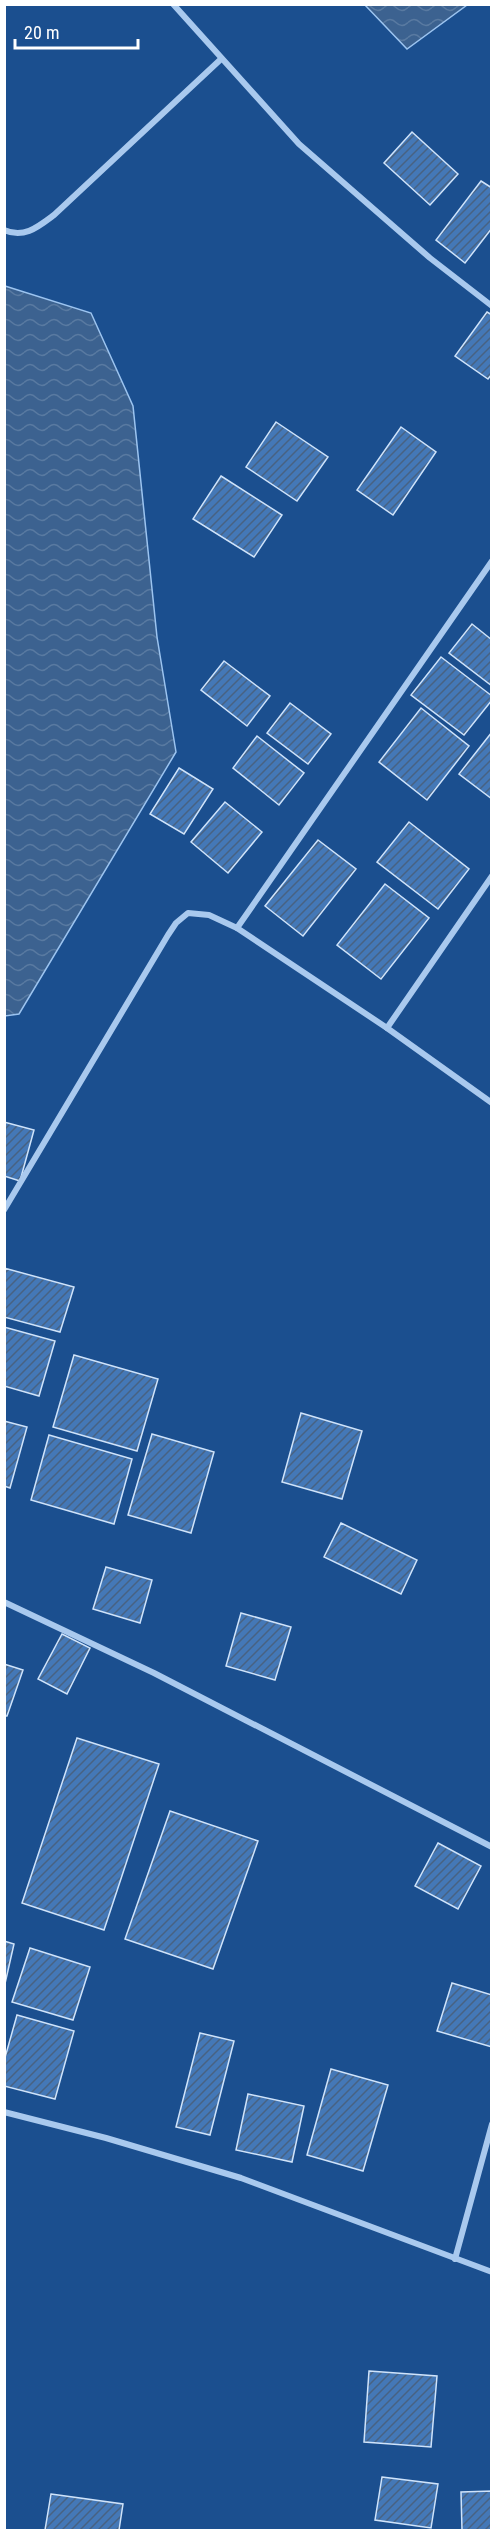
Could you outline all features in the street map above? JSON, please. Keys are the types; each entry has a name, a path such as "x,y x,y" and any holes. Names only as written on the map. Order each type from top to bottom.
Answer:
{"street":[{"path":"173,4 220,60 299,144 430,258 492,306"},
{"path":"4,230 16,234 32,231 54,215 220,60"},
{"path":"237,928 492,561"},
{"path":"387,1028 492,876"},
{"path":"4,1210 176,923 188,913 197,912 237,928 387,1028 492,1103"},
{"path":"4,1602 154,1673 492,1847"},
{"path":"4,2112 106,2138 241,2178 492,2272"},
{"path":"455,2259 492,2124"}],"water":[{"path":"365,5 467,5 407,49"},
{"path":"5,286 91,313 133,406 157,637 176,752 19,1014 5,1016"}],"building":[{"path":"412,132 458,174 430,205 384,163"},
{"path":"481,181 492,188 492,228 465,263 436,240"},
{"path":"487,312 492,315 492,374 488,379 455,356"},
{"path":"276,422 328,457 297,501 246,467"},
{"path":"401,427 436,452 393,515 357,490"},
{"path":"221,476 282,515 254,557 193,519"},
{"path":"472,624 492,640 492,686 449,653"},
{"path":"441,657 492,696 492,700 464,735 411,695"},
{"path":"224,661 270,696 247,726 201,690"},
{"path":"290,703 331,734 308,764 267,733"},
{"path":"421,708 469,746 427,800 379,762"},
{"path":"492,732 492,799 459,774"},
{"path":"257,736 304,773 279,805 233,768"},
{"path":"179,768 213,789 184,834 150,814"},
{"path":"225,802 262,832 228,873 191,842"},
{"path":"409,822 469,869 438,909 377,862"},
{"path":"318,840 356,869 303,936 265,906"},
{"path":"385,884 429,918 381,979 337,945"},
{"path":"4,1122 34,1130 20,1181 4,1176"},
{"path":"4,1268 74,1287 60,1332 4,1317"},
{"path":"4,1327 55,1341 39,1396 4,1386"},
{"path":"74,1355 158,1379 137,1451 53,1427"},
{"path":"301,1413 362,1431 342,1499 282,1482"},
{"path":"4,1421 27,1427 10,1488 4,1486"},
{"path":"152,1434 214,1452 191,1533 128,1515"},
{"path":"49,1435 132,1459 114,1524 31,1500"},
{"path":"341,1523 417,1560 401,1594 324,1557"},
{"path":"106,1567 152,1580 140,1623 93,1609"},
{"path":"241,1613 291,1627 275,1680 226,1666"},
{"path":"62,1634 90,1648 67,1694 38,1679"},
{"path":"4,1664 23,1670 7,1716 4,1716"},
{"path":"77,1738 159,1764 104,1930 22,1903"},
{"path":"170,1811 258,1841 213,1969 125,1939"},
{"path":"438,1843 481,1866 458,1909 415,1886"},
{"path":"4,1941 14,1944 4,1988"},
{"path":"30,1948 90,1967 73,2020 12,2002"},
{"path":"452,1983 492,1995 492,2047 437,2031"},
{"path":"17,2015 74,2031 55,2099 4,2086 4,2061"},
{"path":"200,2033 234,2041 210,2135 176,2127"},
{"path":"331,2069 388,2085 363,2171 307,2155"},
{"path":"248,2094 304,2106 292,2162 236,2150"},
{"path":"369,2371 437,2376 431,2447 364,2442"},
{"path":"382,2477 438,2484 431,2528 375,2520"},
{"path":"492,2491 492,2530 462,2530 461,2492"},
{"path":"51,2494 123,2504 119,2530 45,2530"}]}
